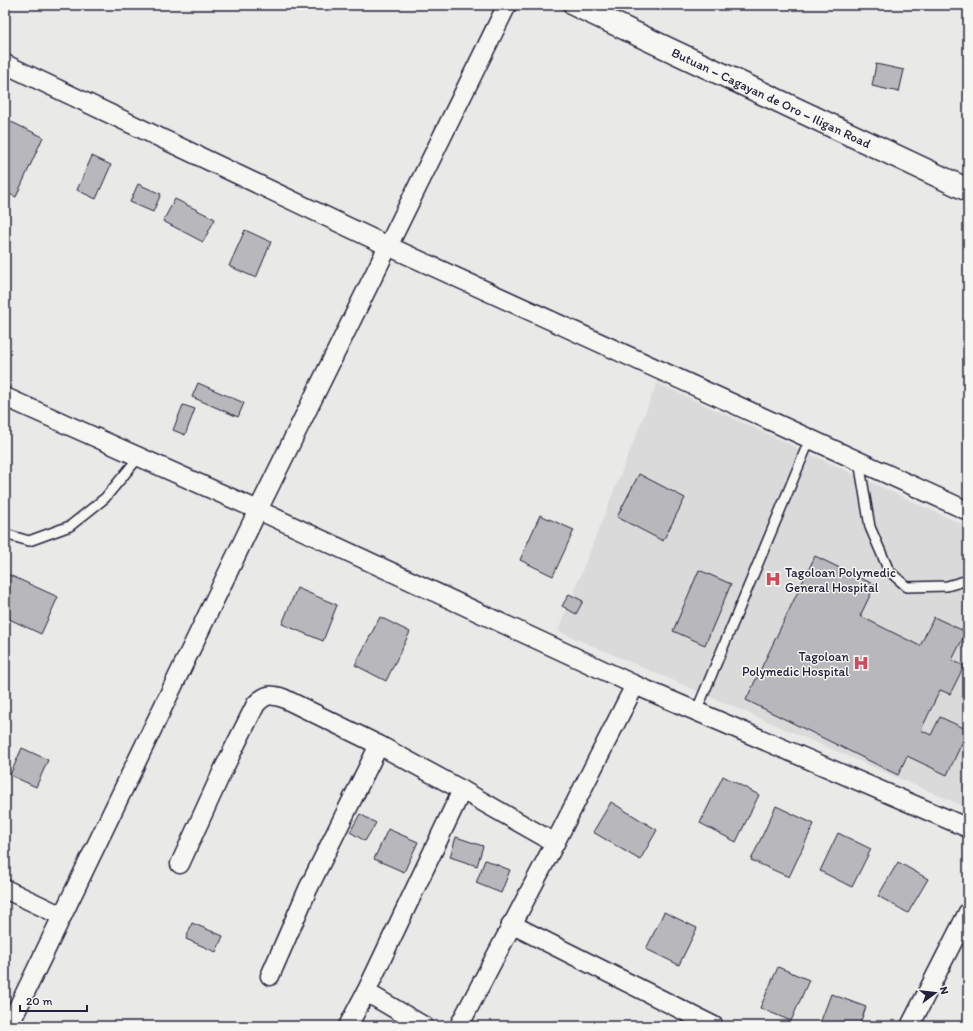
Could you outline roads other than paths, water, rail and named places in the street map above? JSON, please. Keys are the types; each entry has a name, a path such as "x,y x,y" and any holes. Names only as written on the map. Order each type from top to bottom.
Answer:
{"highway":[{"name":"Butuan – Cagayan de Oro – Iligan Road","path":"575,5 968,190"}],"street":[{"path":"8,1026 258,510 507,5"},
{"path":"5,64 388,246 968,511"},
{"path":"5,397 258,510 635,686 968,828"},
{"path":"459,1026 635,686"},
{"path":"180,864 223,770 256,704 263,697 272,695 283,698 379,744 555,843"},
{"path":"270,976 308,889 379,744"},
{"path":"348,1026 366,992 462,790"},
{"path":"5,888 62,916"},
{"path":"910,1026 968,912"},
{"path":"511,924 714,1026"},
{"path":"366,992 424,1026"}],"lane":[{"path":"696,712 810,439"},
{"path":"5,534 29,541 70,526 105,498 139,457"},
{"path":"859,462 870,527 889,571 907,587 947,586 968,580"}],"place":[{"name":"Tagoloan Polymedic General Hospital","path":"773,579"},
{"name":"Tagoloan Polymedic Hospital","path":"861,663"}]}
